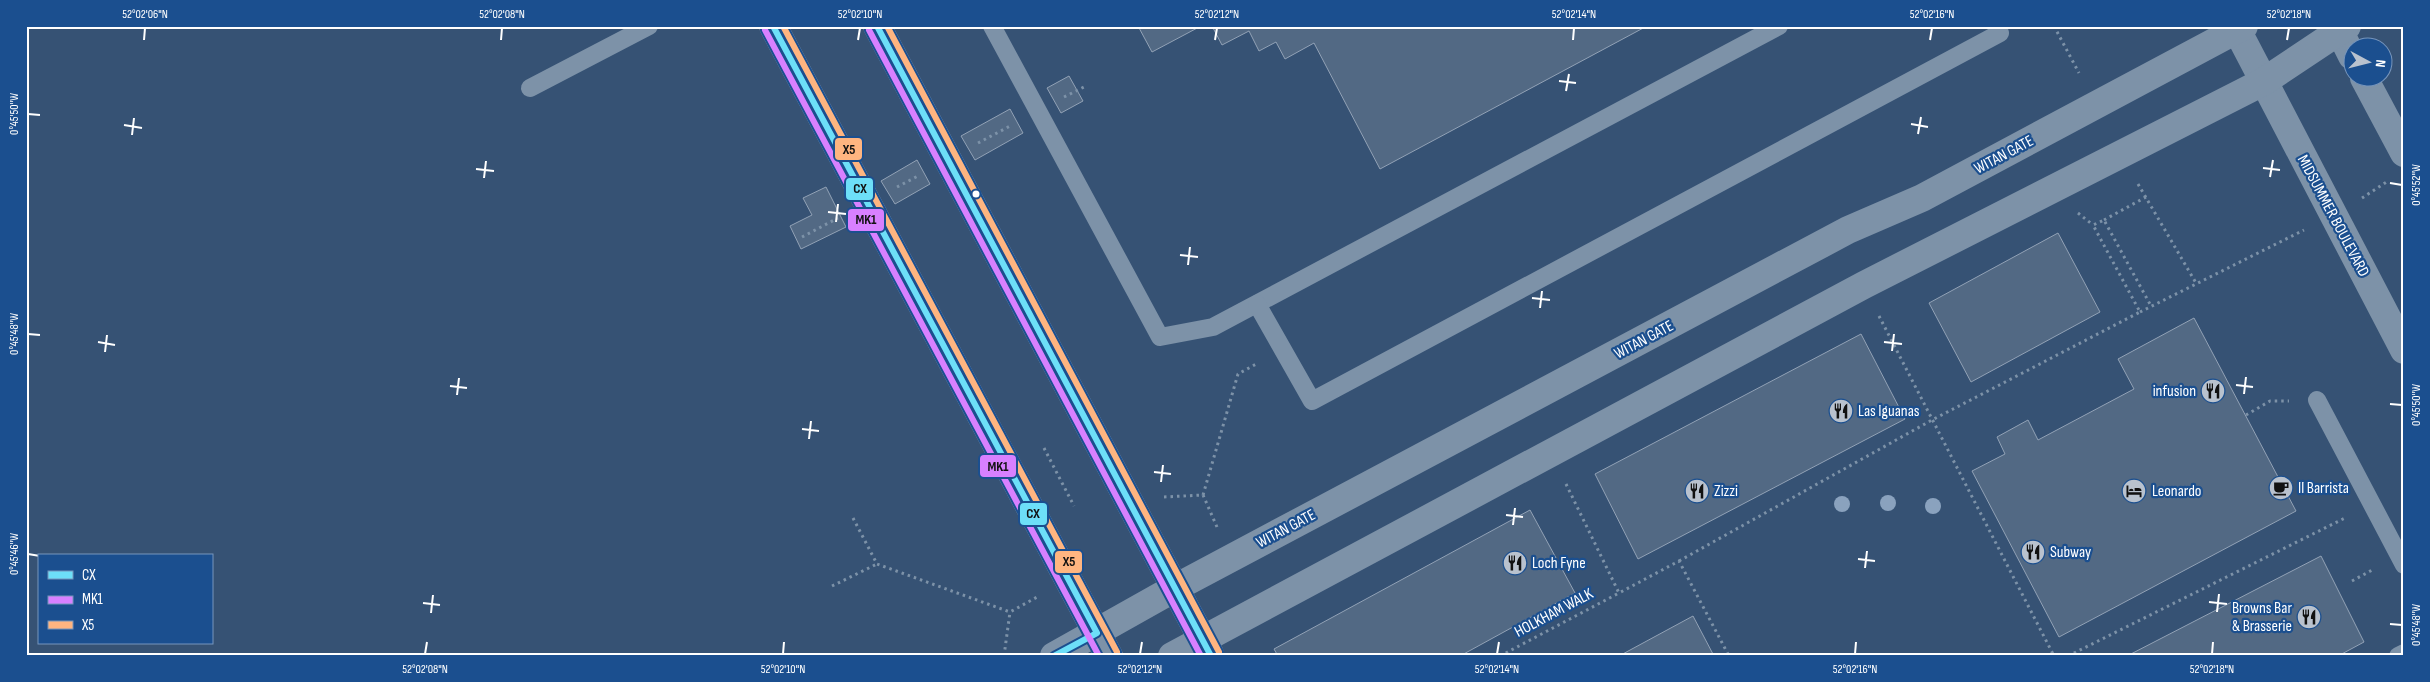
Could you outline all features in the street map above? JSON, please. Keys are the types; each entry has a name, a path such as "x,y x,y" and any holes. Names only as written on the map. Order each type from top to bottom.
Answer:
{"street":[{"path":"774,26 1067,580 1103,644"},
{"path":"878,26 1206,647"},
{"name":"MIDSUMMER BOULEVARD","path":"2239,28 2263,82 2404,350"},
{"name":"WITAN GATE","path":"1054,656 1103,644 1175,588 1848,230 1922,198 2239,28"},
{"path":"1172,656 1206,647 1550,455 1864,286 2263,82 2341,28"},
{"path":"2369,88 2404,153"}],"lane":[{"path":"530,88 649,26"},
{"path":"992,26 1160,337 1213,327 1779,26"},
{"path":"1256,304 1312,401 2000,33 1997,26"},
{"path":"2317,400 2404,564"},
{"path":"2398,656 2404,653"}],"path":[{"path":"2054,26 2079,74"},
{"path":"2355,202 2391,180"},
{"path":"2137,181 2196,283"},
{"path":"2140,312 2093,225 2146,197"},
{"path":"2104,220 2151,306"},
{"name":"HOLKHAM WALK","path":"1500,656 1679,561 1932,420 2151,306 2307,228"},
{"path":"1864,286 2054,656"},
{"path":"1231,558 1203,495 1238,374"},
{"path":"2246,415 2270,401 2317,400"},
{"path":"1044,448 1074,506"},
{"path":"1550,455 1619,593"},
{"path":"1128,499 1203,495"},
{"path":"2068,656 2372,504"},
{"path":"853,518 877,564 1010,612 1067,580"},
{"path":"1679,561 1729,656"},
{"path":"832,586 877,564"},
{"path":"1004,656 1010,612"}],"building":[{"path":"1138,26 1201,26 1152,52"},
{"path":"1212,26 1647,26 1380,169 1314,43 1285,59 1276,42 1259,51 1249,31 1222,45"},
{"path":"1069,76 1083,101 1061,113 1047,88"},
{"path":"1010,109 1023,133 975,160 961,136"},
{"path":"917,160 930,184 895,204 881,181"},
{"path":"826,187 846,227 801,249 790,226 812,215 803,198"},
{"path":"2058,233 2100,312 1971,382 1929,303"},
{"name":"Leonardo","path":"2194,318 2296,511 2059,637 1972,471 2005,454 1997,437 2028,420 2038,440 2134,389 2118,359"},
{"path":"1861,334 1905,419 1638,559 1595,474"},
{"path":"1530,510 1575,593 1460,656 1278,656 1274,649"},
{"path":"2321,556 2364,642 2338,656 2127,656"},
{"path":"1693,616 1714,656 1619,656"}],"transit line":[{"name":"CX","path":"773,26 1097,633 1054,656"},
{"name":"X5","path":"783,26 1117,652"},
{"name":"CX","path":"877,26 1211,656"},
{"name":"X5","path":"887,26 1219,652"},
{"name":"MK1","path":"765,30 1099,656"},
{"name":"MK1","path":"869,30 1201,656"}],"place":[{"name":"infusion","path":"2213,391"},
{"name":"Las Iguanas","path":"1841,411"},
{"name":"Il Barrista","path":"2281,488"},
{"name":"Zizzi","path":"1697,491"},
{"name":"Leonardo","path":"2134,491"},
{"name":"Subway","path":"2033,552"},
{"name":"Loch Fyne","path":"1515,563"},
{"name":"Browns Bar & Brasserie","path":"2309,617"}]}
